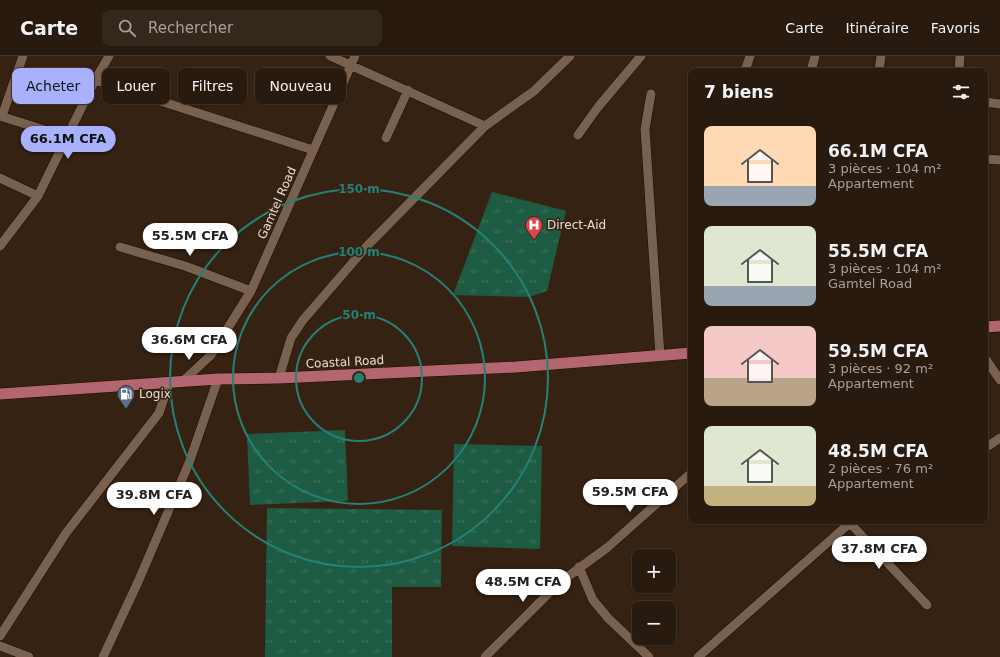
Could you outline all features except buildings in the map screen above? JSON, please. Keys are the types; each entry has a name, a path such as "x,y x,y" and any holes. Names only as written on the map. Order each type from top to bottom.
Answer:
{"main road":[{"path":"988,327 1000,326"},
{"name":"Coastal Road","path":"0,394 218,379 279,378 516,366 688,353"}],"street":[{"path":"23,56 1,116 67,137"},
{"path":"0,246 38,196 95,80 109,56"},
{"path":"330,56 353,60 408,90 485,126"},
{"path":"279,378 291,338 303,320 367,246 485,126 534,91 570,56"},
{"path":"578,135 598,107 641,56"},
{"path":"746,68 750,56"},
{"path":"812,68 815,56"},
{"path":"879,68 881,56"},
{"path":"959,68 960,56"},
{"name":"Gamtel Road","path":"182,382 211,355 251,291 353,60"},
{"path":"95,80 313,150"},
{"path":"386,138 408,90"},
{"path":"651,94 646,129 660,356"},
{"path":"988,102 1000,104"},
{"path":"988,159 1000,160"},
{"path":"0,178 38,196"},
{"path":"120,247 185,266 251,291"},
{"path":"988,362 1000,380"},
{"path":"103,657 138,582 189,463 218,379"},
{"path":"0,636 66,533 159,413 169,383"},
{"path":"988,446 1000,438"},
{"path":"484,657 546,595 579,567 608,547 688,476"},
{"path":"698,657 848,524"},
{"path":"852,524 926,605"},
{"path":"579,567 593,600 608,618 649,657"},
{"path":"0,646 29,657"}],"green space":[{"path":"492,192 566,211 547,291 529,297 453,295"},
{"path":"345,430 348,501 250,505 247,434"},
{"path":"454,444 542,446 540,549 452,546"},
{"path":"267,508 442,510 441,587 392,587 392,657 265,657"}],"place":[{"name":"Direct-Aid","path":"534,240"},
{"name":"Logix","path":"126,409"}]}
